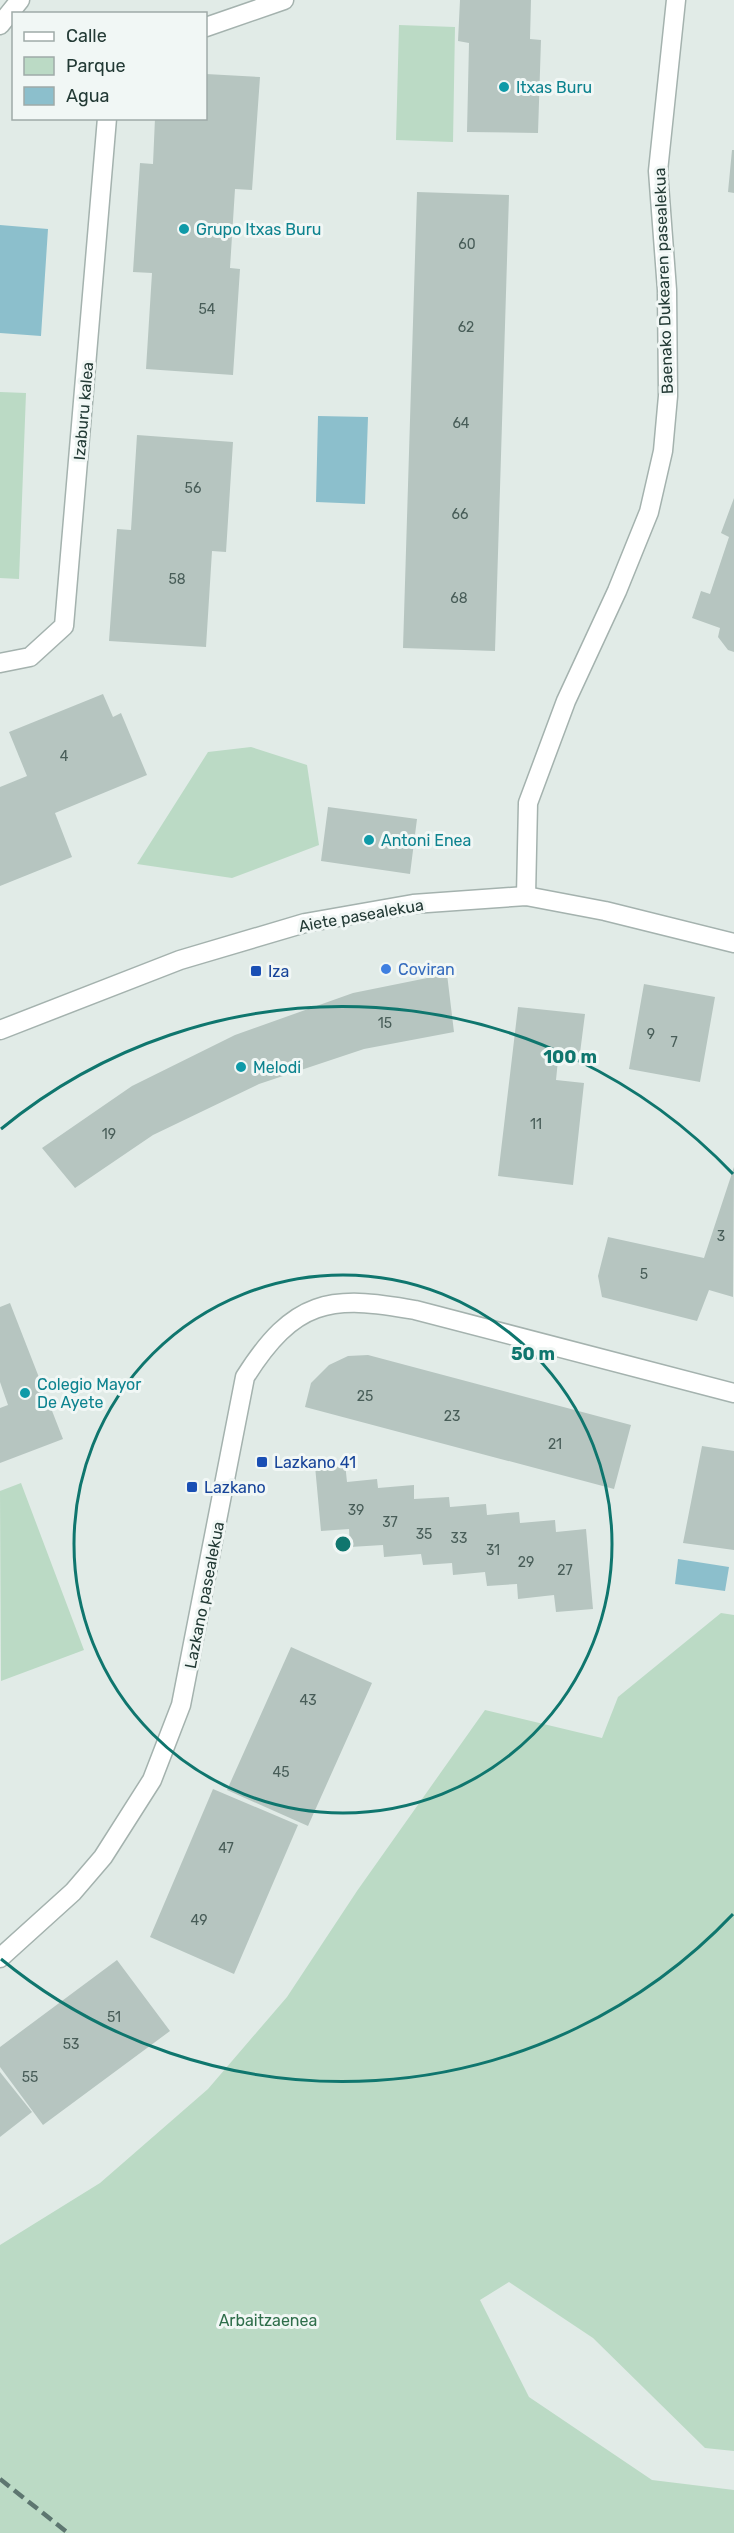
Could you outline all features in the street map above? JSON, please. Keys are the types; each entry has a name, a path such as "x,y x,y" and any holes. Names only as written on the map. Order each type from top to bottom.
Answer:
{"street":[{"path":"0,25 20,0"},
{"path":"207,27 284,0"},
{"name":"Baenako Dukearen pasealekua","path":"526,896 528,803 566,701 617,591 649,512 663,451 668,396 667,301 658,171 676,0"},
{"name":"Izaburu kalea","path":"0,663 30,657 64,626 107,120"},
{"name":"Aiete pasealekua","path":"0,1030 180,960 305,923 413,904 526,896 605,911 734,943"},
{"name":"Lazkano pasealekua","path":"0,1958 73,1892 103,1857 152,1780 181,1705 245,1377 263,1348 286,1324 308,1312 340,1301 376,1303 415,1310 734,1393"}],"green space":[{"path":"399,25 455,27 453,142 396,140"},
{"path":"0,392 26,393 19,579 0,578"},
{"path":"251,747 307,765 319,845 232,878 137,864 208,752"},
{"path":"21,1483 84,1650 1,1681 0,1491"},
{"name":"Arbaitzaenea","path":"721,1613 734,1615 734,2451 705,2448 593,2338 509,2282 480,2300 529,2397 652,2480 734,2490 734,2533 0,2533 0,2245 100,2183 208,2089 287,1997 357,1891 485,1710 602,1738 618,1697"}],"water":[{"path":"0,225 48,229 41,336 0,333"},
{"path":"318,416 368,417 365,504 316,502"},
{"path":"678,1559 729,1567 725,1591 675,1584"}],"building":[{"name":"Itxas Buru","path":"460,0 531,0 530,39 541,40 538,133 467,132 469,43 458,41"},
{"name":"Grupo Itxas Buru","path":"207,74 260,77 252,190 235,189 230,268 240,269 233,375 146,369 152,273 133,272 140,163 153,164 155,120 207,120"},
{"path":"732,150 734,150 734,193 728,192"},
{"path":"417,192 509,195 495,651 403,648"},
{"path":"137,435 233,442 226,552 212,551 206,647 109,641 117,529 131,530"},
{"path":"734,498 734,652 728,650 718,637 720,628 692,618 701,591 710,594 729,537 721,533"},
{"path":"103,694 113,717 121,713 147,775 55,813 72,857 0,886 0,787 27,776 9,732"},
{"name":"Antoni Enea","path":"328,807 417,819 410,874 321,861"},
{"name":"Melodi","path":"447,974 454,1032 364,1049 259,1084 153,1135 75,1188 42,1148 132,1086 235,1035 353,993"},
{"path":"644,984 715,997 700,1082 629,1069"},
{"path":"518,1007 585,1014 580,1053 559,1050 556,1080 584,1083 573,1185 498,1176"},
{"path":"734,1167 733,1297 709,1290 697,1321 602,1297 598,1276 608,1237 704,1258"},
{"name":"Colegio Mayor De Ayete","path":"10,1303 63,1439 0,1463 0,1408 8,1405 0,1382 0,1307"},
{"path":"368,1355 631,1425 614,1489 305,1407 311,1383 329,1365 348,1356"},
{"path":"702,1446 734,1451 734,1550 683,1543"},
{"path":"345,1463 347,1482 377,1479 378,1488 414,1485 414,1499 449,1497 450,1507 486,1504 487,1515 519,1512 520,1523 555,1520 556,1532 586,1529 593,1609 556,1612 554,1595 518,1599 517,1584 487,1586 485,1572 453,1575 452,1563 423,1565 421,1554 384,1557 383,1545 350,1547 349,1529 321,1531 315,1466"},
{"path":"291,1647 372,1683 308,1826 227,1790"},
{"path":"213,1789 298,1825 234,1974 150,1937"},
{"path":"117,1960 170,2031 43,2125 0,2067 0,2047"},
{"path":"0,2072 32,2112 0,2137"}],"railway":[{"path":"0,2479 68,2533"}],"place":[{"name":"Itxas Buru","path":"504,87"},
{"name":"Grupo Itxas Buru","path":"184,229"},
{"name":"Antoni Enea","path":"369,840"},
{"name":"Coviran","path":"386,969"},
{"name":"Iza","path":"256,971"},
{"name":"Melodi","path":"241,1067"},
{"name":"Colegio Mayor De Ayete","path":"25,1393"},
{"name":"Lazkano 41","path":"262,1462"},
{"name":"Lazkano","path":"192,1487"}]}
